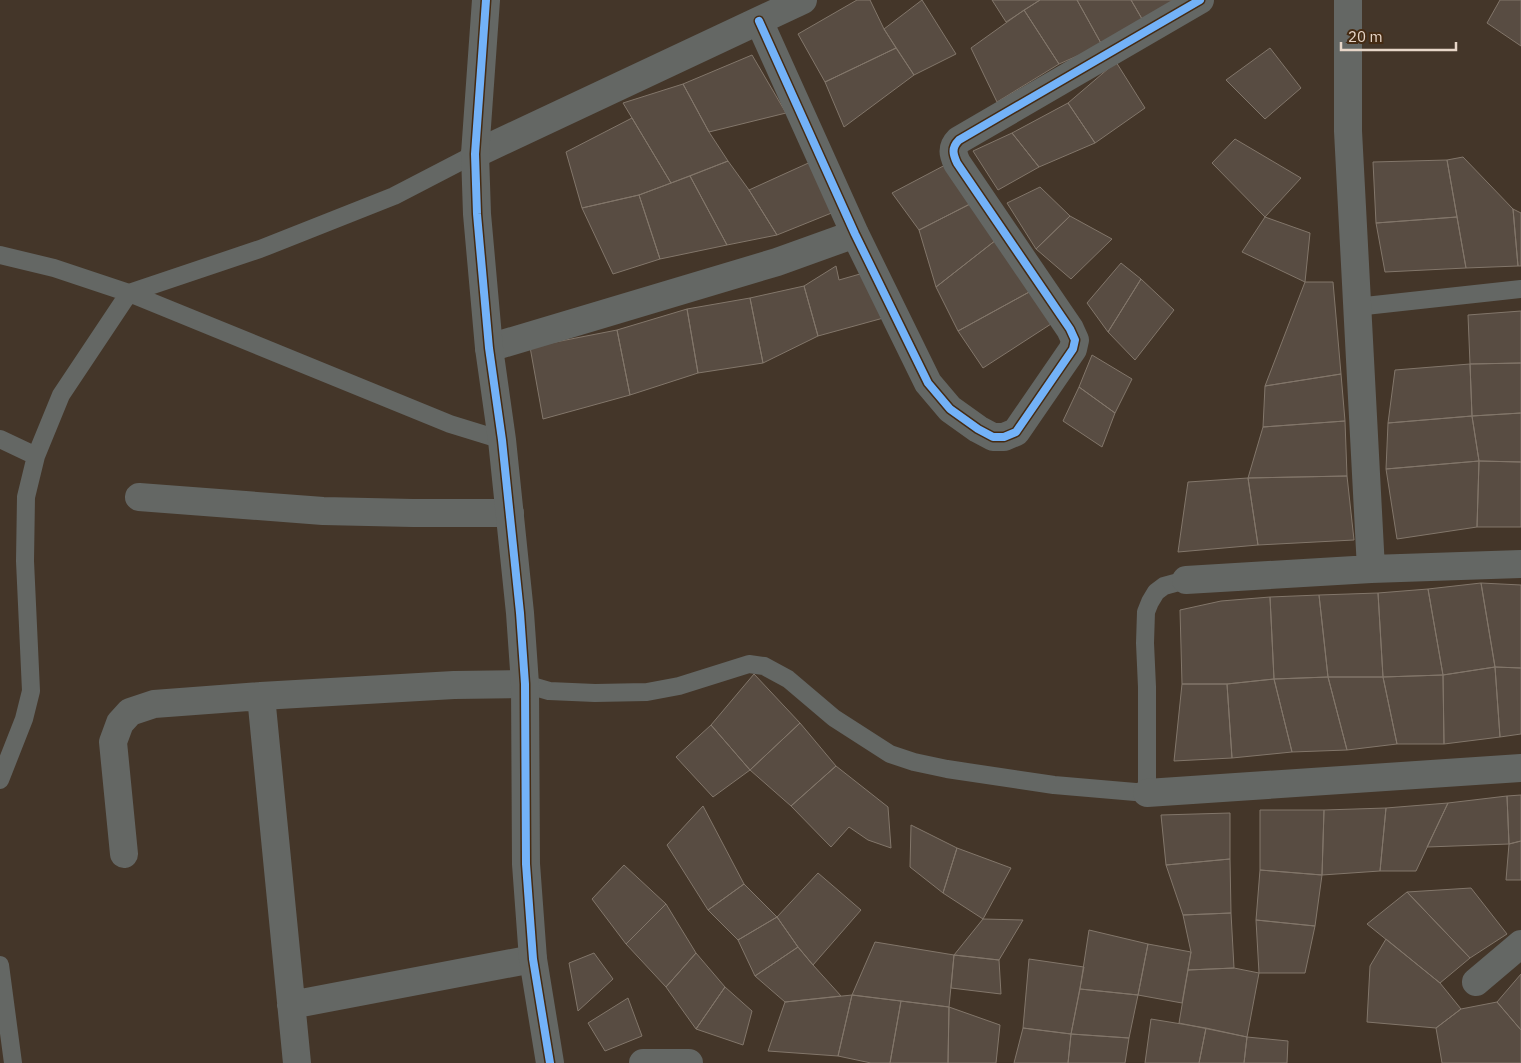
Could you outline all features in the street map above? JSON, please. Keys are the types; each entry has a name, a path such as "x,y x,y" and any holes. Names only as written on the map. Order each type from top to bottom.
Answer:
{"street":[{"path":"486,0 476,154 477,214 489,348 510,513 525,684 526,864 533,959 550,1063"},
{"path":"476,154 803,0"},
{"path":"759,22 855,234 928,383 950,409 978,430 993,437 1004,437 1016,432 1073,349 1075,340 1070,329 957,163 953,154 953,146 959,140 1012,108 1200,0"},
{"path":"1348,0 1348,130 1371,568"},
{"path":"489,348 777,262 855,234"},
{"path":"139,496 323,511 413,514 510,513"},
{"path":"1186,580 1371,568 1521,564"},
{"path":"124,854 113,742 120,723 130,712 154,704 261,696 454,685 525,684"},
{"path":"261,696 296,1063"},
{"path":"1147,794 1521,768"},
{"path":"1476,982 1521,944"},
{"path":"291,1004 533,959"},
{"path":"643,1063 689,1063"}],"lane":[{"path":"0,780 24,719 31,691 25,561 26,497 36,456 61,395 129,293 260,249 394,196 476,154"},
{"path":"0,255 54,268 129,293 450,424 502,440"},
{"path":"1356,307 1521,289"},
{"path":"0,439 36,456"},
{"path":"525,684 549,691 595,694 647,692 679,686 749,664 764,666 788,679 834,718 890,754 914,762 947,769 1054,785 1147,794 1146,612 1156,592 1164,586 1186,580"},
{"path":"0,965 13,1063"}],"building":[{"path":"857,0 870,0 884,29 896,48 825,82 798,34"},
{"path":"922,0 956,54 914,75 884,29"},
{"path":"992,0 1040,0 1006,22"},
{"path":"1040,0 1077,0 1102,45 1059,64 1024,10"},
{"path":"1077,0 1131,0 1145,24 1102,45"},
{"path":"1131,0 1184,0 1145,24"},
{"path":"1500,0 1521,0 1521,46 1487,23"},
{"path":"1024,10 1059,64 997,102 971,48"},
{"path":"896,48 914,75 844,127 825,82"},
{"path":"1270,48 1301,88 1265,119 1226,80"},
{"path":"752,55 786,113 709,132 683,84"},
{"path":"1116,62 1145,108 1095,143 1068,103"},
{"path":"683,84 709,132 728,161 671,183 623,103"},
{"path":"1068,103 1095,143 1039,167 1012,133"},
{"path":"632,118 671,183 639,195 582,208 566,152"},
{"path":"1012,133 1039,167 998,190 973,151"},
{"path":"1235,139 1301,178 1265,217 1212,163"},
{"path":"1463,157 1513,209 1518,266 1466,268 1447,160"},
{"path":"815,160 839,210 777,235 749,190"},
{"path":"1447,160 1457,217 1376,223 1373,162"},
{"path":"728,161 777,235 727,245 690,176"},
{"path":"949,163 970,204 919,230 892,193"},
{"path":"690,176 727,245 660,259 639,195"},
{"path":"1040,187 1070,216 1036,249 1007,203"},
{"path":"639,195 660,259 613,274 582,208"},
{"path":"970,204 996,240 936,287 919,230"},
{"path":"1513,209 1521,213 1521,266 1518,266"},
{"path":"1070,216 1112,239 1071,279 1036,249"},
{"path":"1265,217 1310,233 1305,282 1242,252"},
{"path":"1457,217 1466,268 1385,272 1376,223"},
{"path":"996,240 1031,291 958,331 936,287"},
{"path":"1121,263 1141,279 1108,332 1087,303"},
{"path":"836,266 839,280 867,272 887,317 818,336 804,286"},
{"path":"1141,279 1174,310 1135,360 1108,332"},
{"path":"1305,282 1333,282 1341,374 1265,386"},
{"path":"804,286 818,336 763,363 750,298"},
{"path":"1031,291 1051,324 983,368 958,331"},
{"path":"750,298 763,363 698,373 687,309"},
{"path":"687,309 698,373 630,395 617,330"},
{"path":"1521,311 1521,363 1470,364 1468,315"},
{"path":"617,330 630,395 543,419 530,347"},
{"path":"1092,355 1132,379 1115,413 1079,387"},
{"path":"1521,363 1521,413 1472,416 1470,364"},
{"path":"1470,364 1472,416 1388,423 1395,370"},
{"path":"1341,374 1345,421 1263,427 1265,386"},
{"path":"1079,387 1115,413 1102,447 1063,421"},
{"path":"1521,413 1521,462 1479,461 1472,416"},
{"path":"1472,416 1479,461 1386,469 1388,423"},
{"path":"1345,421 1347,476 1248,478 1263,427"},
{"path":"1479,461 1477,527 1397,539 1386,469"},
{"path":"1479,461 1521,462 1521,527 1477,527"},
{"path":"1347,476 1354,540 1258,545 1248,478"},
{"path":"1248,478 1258,545 1178,552 1188,482"},
{"path":"1481,583 1495,667 1443,675 1428,589"},
{"path":"1481,583 1521,585 1521,668 1495,667"},
{"path":"1428,589 1443,675 1383,677 1378,593"},
{"path":"1378,593 1383,677 1328,677 1319,595"},
{"path":"1319,595 1328,677 1274,679 1270,597"},
{"path":"1270,597 1274,679 1227,684 1182,684 1180,610 1221,601"},
{"path":"1495,667 1521,668 1521,734 1500,737"},
{"path":"1495,667 1500,737 1444,744 1443,675"},
{"path":"754,674 800,723 750,770 711,725"},
{"path":"1443,675 1444,744 1397,744 1383,677"},
{"path":"1328,677 1383,677 1397,744 1347,750"},
{"path":"1328,677 1347,750 1292,752 1274,679"},
{"path":"1274,679 1292,752 1232,758 1227,684"},
{"path":"1182,684 1227,684 1232,758 1174,761"},
{"path":"800,723 836,766 791,806 750,770"},
{"path":"711,725 750,770 713,797 676,757"},
{"path":"836,766 888,807 891,848 868,840 849,827 831,847 791,806"},
{"path":"1521,795 1521,841 1509,844 1507,796"},
{"path":"1507,796 1509,844 1427,847 1448,803"},
{"path":"1448,803 1416,871 1380,871 1386,808"},
{"path":"703,806 744,884 708,910 667,845"},
{"path":"1386,808 1380,871 1322,875 1324,810"},
{"path":"1260,810 1324,810 1322,875 1260,870"},
{"path":"1230,813 1230,859 1166,865 1161,815"},
{"path":"911,825 957,848 943,893 910,867"},
{"path":"1521,841 1521,880 1506,880 1509,844"},
{"path":"957,848 1011,868 983,919 943,893"},
{"path":"1230,859 1231,913 1183,915 1166,865"},
{"path":"624,865 666,904 626,944 592,899"},
{"path":"1260,870 1322,875 1315,926 1256,920"},
{"path":"818,873 861,910 813,965 777,917"},
{"path":"744,884 777,917 738,940 708,910"},
{"path":"1471,888 1507,934 1470,958 1407,892"},
{"path":"1407,892 1470,958 1440,983 1367,924"},
{"path":"666,904 696,953 666,987 626,944"},
{"path":"1231,913 1234,968 1188,970 1191,952 1183,915"},
{"path":"777,917 798,947 755,976 738,940"},
{"path":"983,919 1023,920 999,960 954,955"},
{"path":"1256,920 1315,926 1305,973 1259,973"},
{"path":"1089,930 1148,944 1138,995 1080,989"},
{"path":"1386,939 1440,983 1461,1009 1436,1028 1367,1022 1370,966"},
{"path":"875,942 954,955 949,1007 852,995"},
{"path":"1148,944 1191,952 1182,1003 1138,995"},
{"path":"798,947 841,996 785,1002 755,976"},
{"path":"594,953 613,979 578,1011 569,963"},
{"path":"696,953 725,987 696,1029 666,987"},
{"path":"954,955 999,960 1001,994 951,988"},
{"path":"1029,959 1084,967 1071,1034 1023,1028"},
{"path":"1234,968 1259,973 1247,1037 1179,1023 1188,970"},
{"path":"1521,974 1521,1030 1497,1002"},
{"path":"725,987 752,1011 743,1045 696,1029"},
{"path":"1080,989 1138,995 1129,1038 1071,1034"},
{"path":"852,995 838,1056 768,1051 785,1002"},
{"path":"852,995 901,1001 890,1063 871,1063 838,1056"},
{"path":"628,998 642,1036 605,1051 588,1023"},
{"path":"901,1001 949,1007 948,1063 890,1063"},
{"path":"1497,1002 1521,1030 1521,1063 1442,1063 1436,1028 1461,1009"},
{"path":"949,1007 1000,1025 996,1063 948,1063"},
{"path":"1151,1019 1206,1028 1199,1063 1145,1063"},
{"path":"1023,1028 1071,1034 1068,1063 1014,1063"},
{"path":"1206,1028 1247,1037 1244,1063 1199,1063"},
{"path":"1071,1034 1129,1038 1125,1063 1068,1063"},
{"path":"1247,1037 1288,1041 1287,1063 1244,1063"}],"cycle path":[{"path":"486,0 475,154 477,214 489,348 502,440 520,613 525,684 526,864 533,959 550,1063"},
{"path":"759,21 855,234 928,383 950,409 978,429 993,437 1004,437 1016,432 1073,349 1075,340 1070,329 957,163 954,148 959,140 1200,0"}]}
